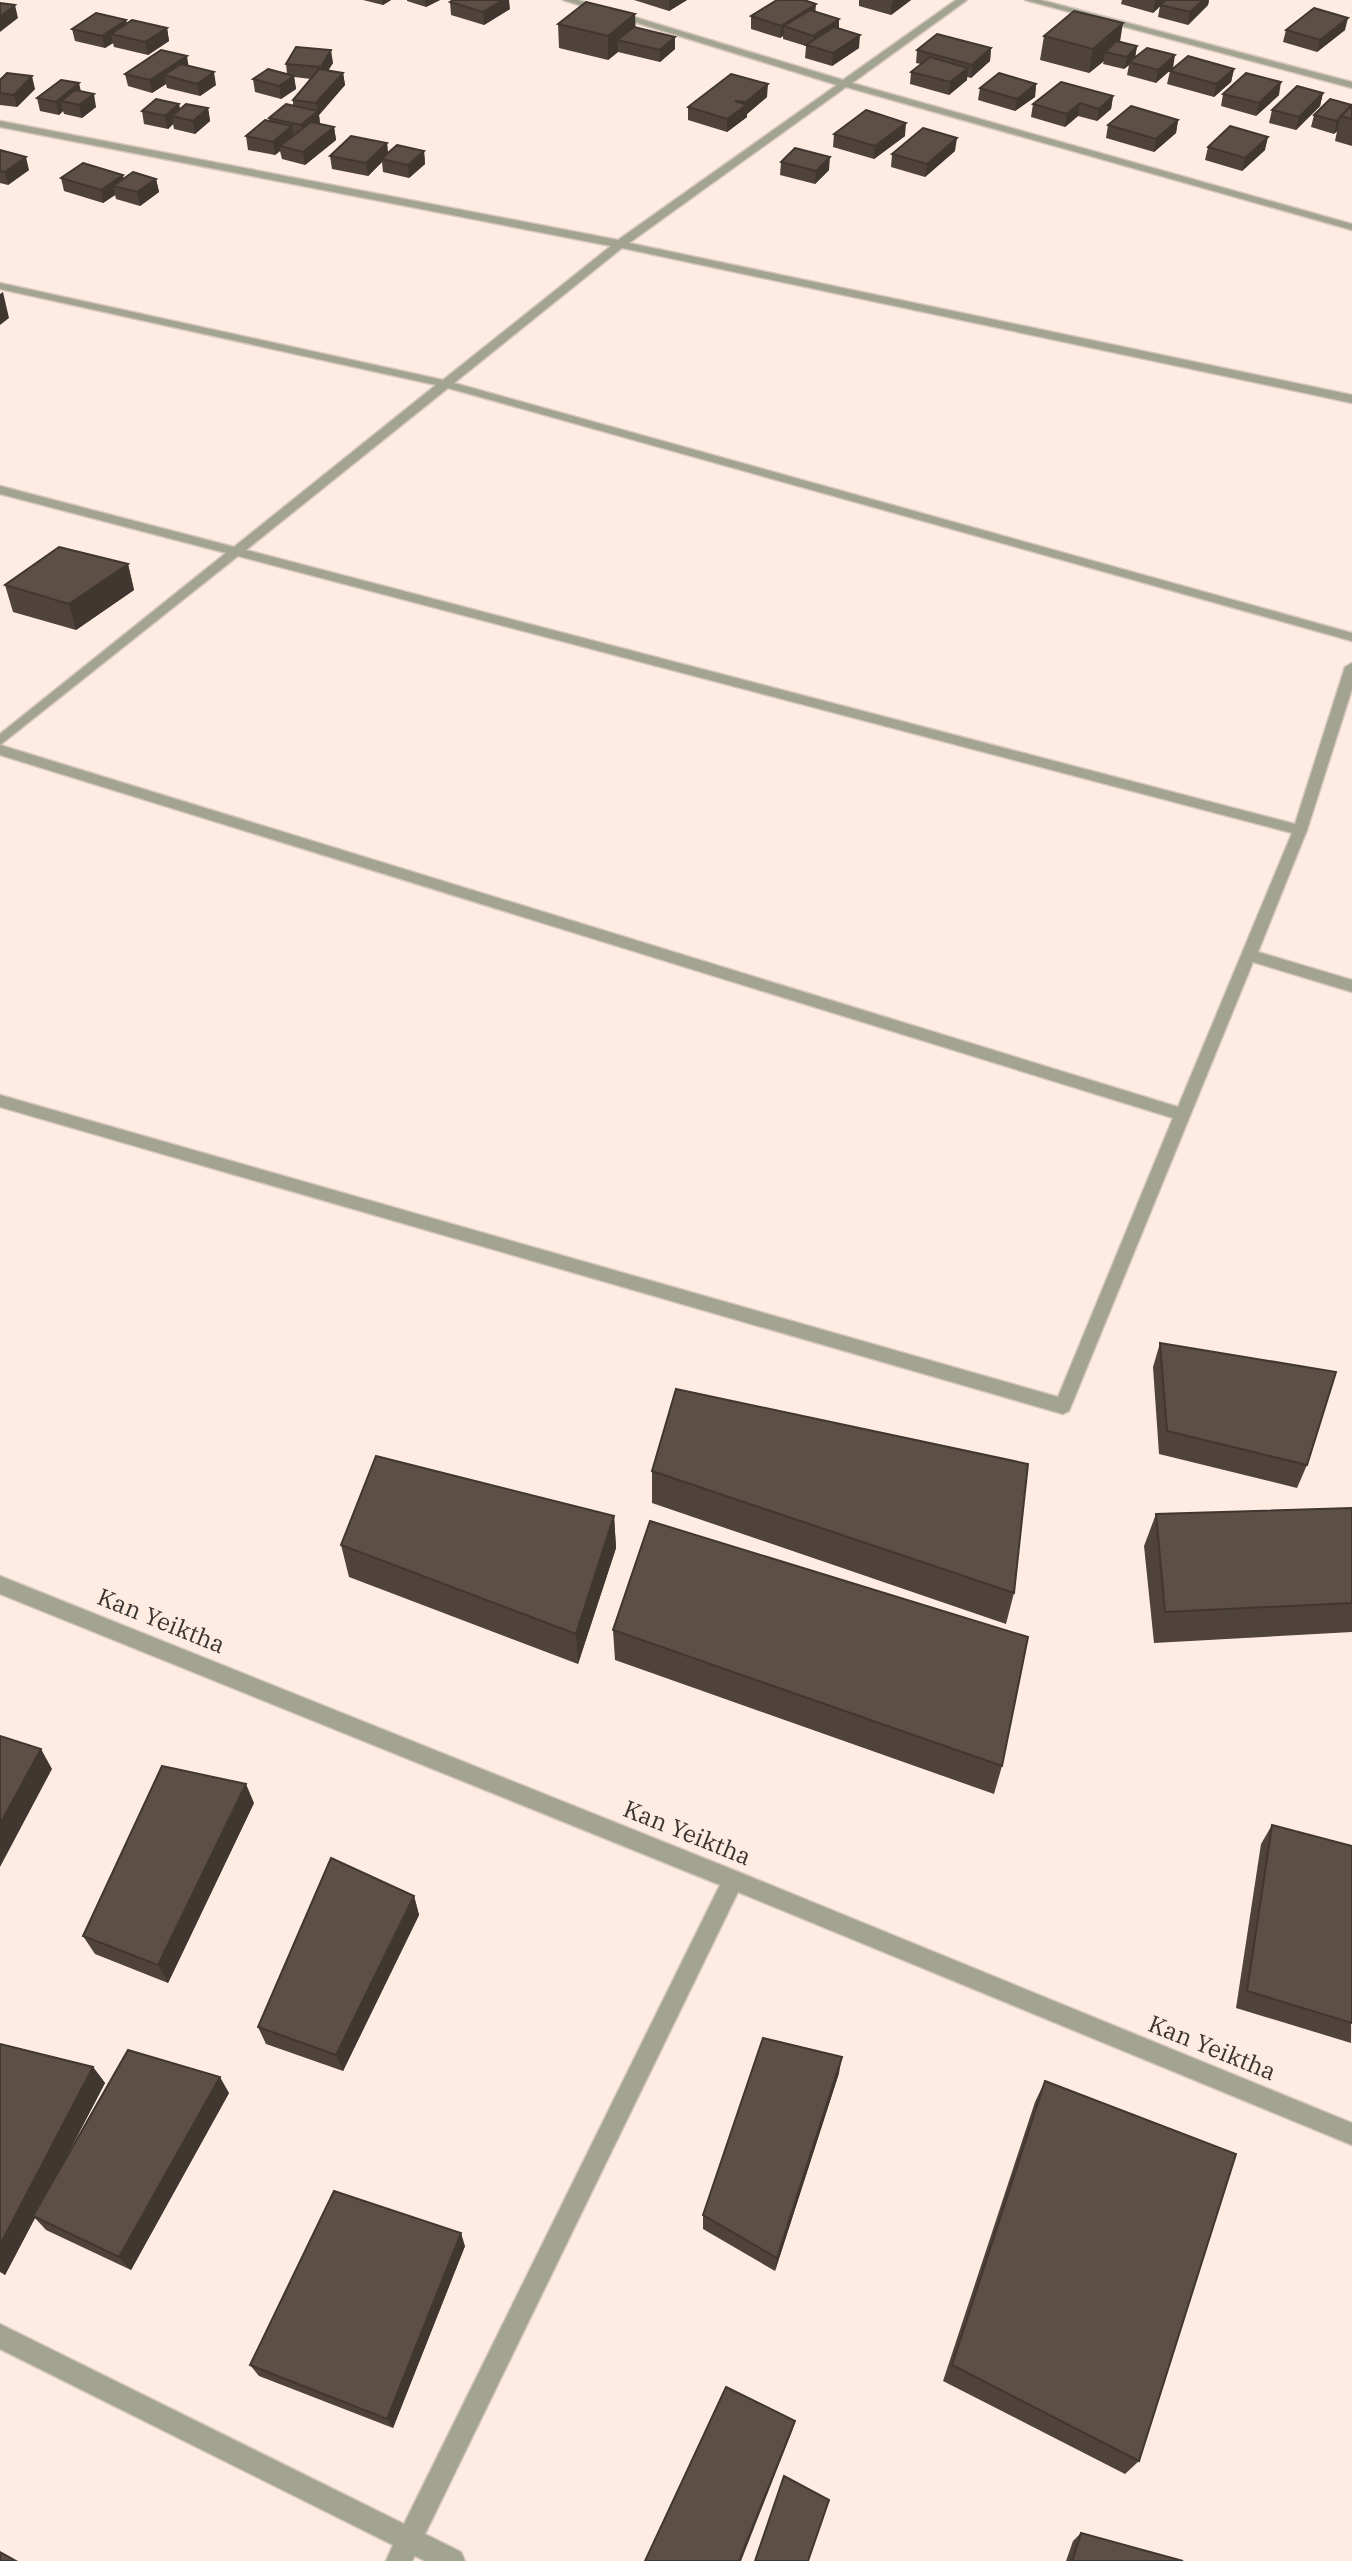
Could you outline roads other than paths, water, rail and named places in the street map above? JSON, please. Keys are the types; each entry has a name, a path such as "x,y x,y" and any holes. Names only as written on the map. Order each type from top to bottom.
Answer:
{"street":[{"path":"568,0 845,84 1352,227"},
{"path":"0,741 620,244 962,0"},
{"path":"1030,0 1352,85"},
{"path":"0,124 620,244 1352,399"},
{"path":"0,286 446,384 1352,637"},
{"path":"0,490 1300,830"},
{"path":"0,1101 1063,1406 1300,830 1352,667"},
{"path":"0,750 1183,1115"},
{"path":"1249,955 1352,986"},
{"name":"Kan Yeiktha","path":"0,1585 733,1880 1352,2134"},
{"path":"404,2550 733,1880"},
{"path":"0,2336 404,2550 453,2561"}]}
